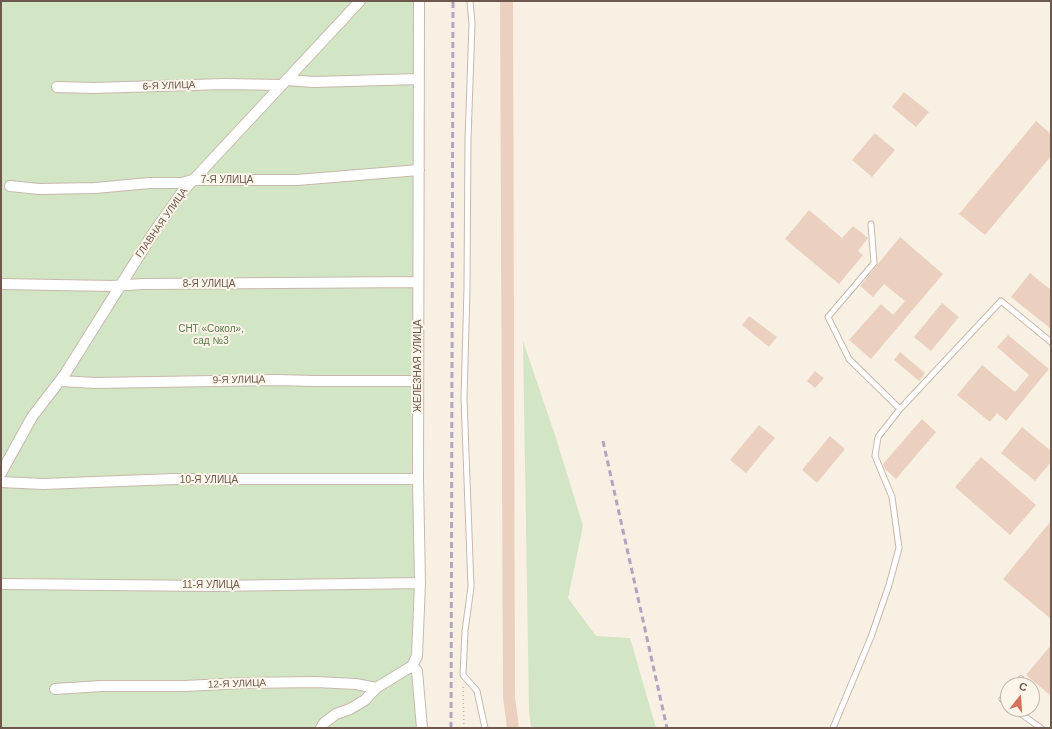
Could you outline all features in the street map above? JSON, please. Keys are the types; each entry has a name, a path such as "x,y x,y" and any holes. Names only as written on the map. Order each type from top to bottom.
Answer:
{"street":[{"name":"ГЛАВНАЯ УЛИЦА","path":"1,473 32,417 60,381 122,285 154,232 192,180 360,1"},
{"name":"ЖЕЛЕЗНАЯ УЛИЦА","path":"412,666 417,656 420,583 418,479 419,1"},
{"name":"6-Я УЛИЦА","path":"57,87 94,88 418,79"},
{"name":"7-Я УЛИЦА","path":"10,186 39,189 95,188 150,183 182,183 192,180 297,180 419,170"},
{"name":"8-Я УЛИЦА","path":"1,284 122,285 418,282"},
{"name":"9-Я УЛИЦА","path":"60,381 95,383 276,380 418,381"},
{"name":"10-Я УЛИЦА","path":"1,482 43,484 174,479 418,479"},
{"name":"11-Я УЛИЦА","path":"1,584 214,586 420,583"},
{"path":"321,728 324,723 336,714 350,709 365,700 376,688 412,666 417,672 422,728"},
{"name":"12-Я УЛИЦА","path":"56,689 102,686 185,686 268,682 356,684 376,688"}],"lane":[{"path":"470,1 472,24 468,139 467,288 464,399 471,587 465,631 463,675 478,691 485,728"},
{"path":"871,224 874,263 828,317 849,359 900,409"},
{"path":"833,728 871,637 889,585 899,548 892,496 875,456 878,437 900,409 1001,301 1051,342"},
{"path":"1025,717 1041,728"}],"path":[{"path":"463,675 464,728"}],"green space":[{"name":"СНТ «Сокол», сад №3","path":"1,1 423,1 420,728 1,728"},
{"path":"523,341 556,438 583,526 568,598 596,636 630,638 656,728 531,728 529,710"}],"building":[{"path":"500,1 513,1 515,697 519,728 507,728 503,698"},
{"path":"904,92 929,112 916,127 892,107"},
{"path":"1036,121 1051,134 1051,156 985,235 959,214"},
{"path":"875,133 895,150 872,177 852,160"},
{"path":"809,210 842,238 853,226 868,238 858,251 863,255 839,284 785,239"},
{"path":"900,237 943,274 871,359 849,340 881,304 893,315 905,301 884,284 873,297 860,286"},
{"path":"1030,273 1051,290 1051,329 1011,297"},
{"path":"942,303 959,317 931,351 914,337"},
{"path":"749,316 777,337 769,347 742,325"},
{"path":"1008,335 1049,369 1006,421 997,413 990,422 957,395 982,365 1015,392 1029,375 997,347"},
{"path":"900,352 925,373 919,381 894,360"},
{"path":"815,371 824,378 815,388 807,381"},
{"path":"922,419 936,432 896,479 885,469 883,464"},
{"path":"759,425 775,438 746,473 730,460"},
{"path":"1022,427 1051,451 1051,462 1035,481 1001,453"},
{"path":"830,436 845,449 817,483 802,470"},
{"path":"981,457 1036,505 1010,535 955,487"},
{"path":"1051,521 1051,619 1003,579"},
{"path":"1051,645 1051,696 1040,687 1040,677 1028,677 1026,675"}],"railway":[{"path":"451,728 453,1"},
{"path":"603,441 667,728"}]}
